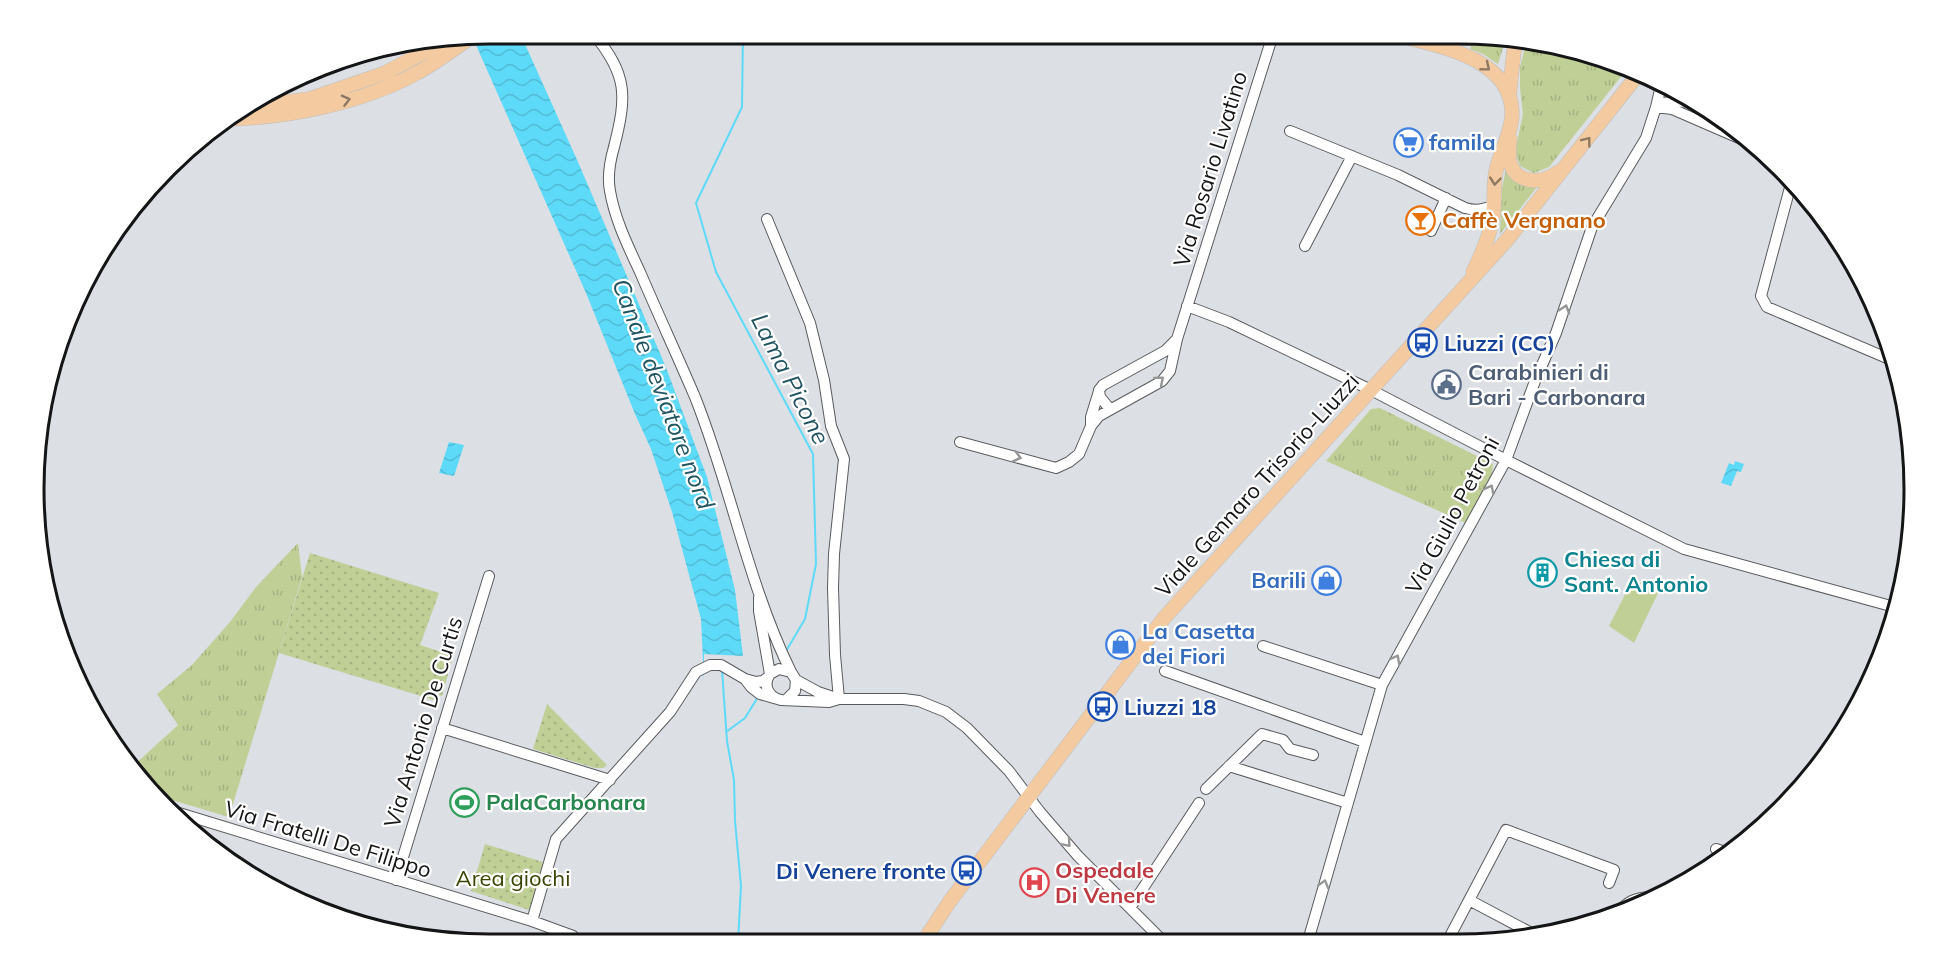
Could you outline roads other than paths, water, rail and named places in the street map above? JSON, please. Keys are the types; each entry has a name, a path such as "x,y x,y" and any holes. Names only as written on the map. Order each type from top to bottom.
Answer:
{"main road":[{"path":"262,105 309,99 388,79 431,64 462,44"},
{"path":"1426,44 1474,58 1492,71 1503,84 1512,112 1510,164 1521,178 1542,181 1571,161"},
{"path":"240,119 305,111 366,95 438,46"},
{"path":"1509,97 1517,47"},
{"name":"Viale Gennaro Trisorio-Liuzzi","path":"927,934 1164,618 1507,240 1635,80"},
{"path":"1469,282 1491,228 1494,180 1500,153 1511,125"}],"street":[{"path":"602,44 614,60 624,96 609,166 609,189 617,221 695,399 724,482 759,595 793,676 795,691 787,699"},
{"name":"Via Rosario Livatino","path":"960,442 1056,468 1079,454 1091,426 1099,416 1162,381 1170,371 1187,306 1270,44"},
{"name":"Via Giulio Petroni","path":"1310,934 1382,685 1506,460 1535,381 1556,333 1592,226 1646,138 1660,92"},
{"path":"1657,105 1680,102"},
{"path":"1657,105 1672,109 1725,132"},
{"path":"1290,131 1352,156 1465,208 1484,210 1494,205"},
{"path":"1305,246 1352,156"},
{"path":"1789,191 1761,296 1762,301 1767,307 1883,356"},
{"path":"1431,231 1446,198"},
{"path":"1473,210 1481,215 1491,228"},
{"path":"767,219 810,323 824,380 831,426 844,459 834,554 833,588 834,645 840,699"},
{"path":"1187,306 1229,322 1371,390 1684,549 1888,605"},
{"path":"1091,426 1091,417 1099,390 1103,385 1164,351 1177,339"},
{"path":"1099,390 1100,397 1110,409"},
{"name":"Via Antonio De Curtis","path":"396,880 489,576"},
{"path":"759,595 759,611 769,676 767,690 775,698"},
{"path":"1263,646 1382,685"},
{"path":"532,921 556,839 670,712 692,677 700,669 710,665 722,665 745,679 756,682 763,681 779,669 818,692 840,699"},
{"path":"1165,671 1365,742"},
{"path":"745,679 760,694 775,698 829,702 840,699 904,699 919,701 946,712 967,728 1009,771 1078,856 1156,934"},
{"path":"442,728 610,780"},
{"path":"1206,789 1262,734 1283,740 1290,748 1312,755"},
{"path":"1229,766 1348,803"},
{"path":"1130,908 1198,803"},
{"name":"Via Fratelli De Filippo","path":"187,816 532,921 568,934"},
{"path":"1451,934 1506,830 1614,870 1609,884"},
{"path":"1469,900 1523,929"}],"water":[{"path":"476,44 525,44 665,365 707,477 735,590 743,656 704,654 704,681 701,619 672,512 651,449 586,293"},
{"path":"449,442 464,445 454,476 439,473"},
{"path":"1735,461 1744,464 1741,472 1737,471 1731,486 1721,483 1729,463 1734,465"}],"waterway":[{"name":"Lama Picone","path":"743,44 742,107 696,203 716,272 813,454 816,564 805,619 786,651"},
{"name":"Canale deviatore nord","path":"722,670 727,741 734,780 741,886 738,934"},
{"name":"Lama Picone","path":"726,732 745,718 758,697"}],"place":[{"name":"famila","path":"1408,142"},
{"name":"Caffè Vergnano","path":"1421,220"},
{"name":"Liuzzi (CC)","path":"1423,343"},
{"name":"Carabinieri di Bari - Carbonara","path":"1447,385"},
{"name":"Chiesa di Sant. Antonio","path":"1543,572"},
{"name":"Barili","path":"1327,580"},
{"name":"La Casetta dei Fiori","path":"1121,644"},
{"name":"Liuzzi 18","path":"1103,707"},
{"name":"PalaCarbonara","path":"465,802"},
{"name":"Di Venere fronte","path":"967,871"},
{"name":"Ospedale Di Venere","path":"1034,883"}],"park label":[{"name":"Area giochi","path":"513,878"}]}
